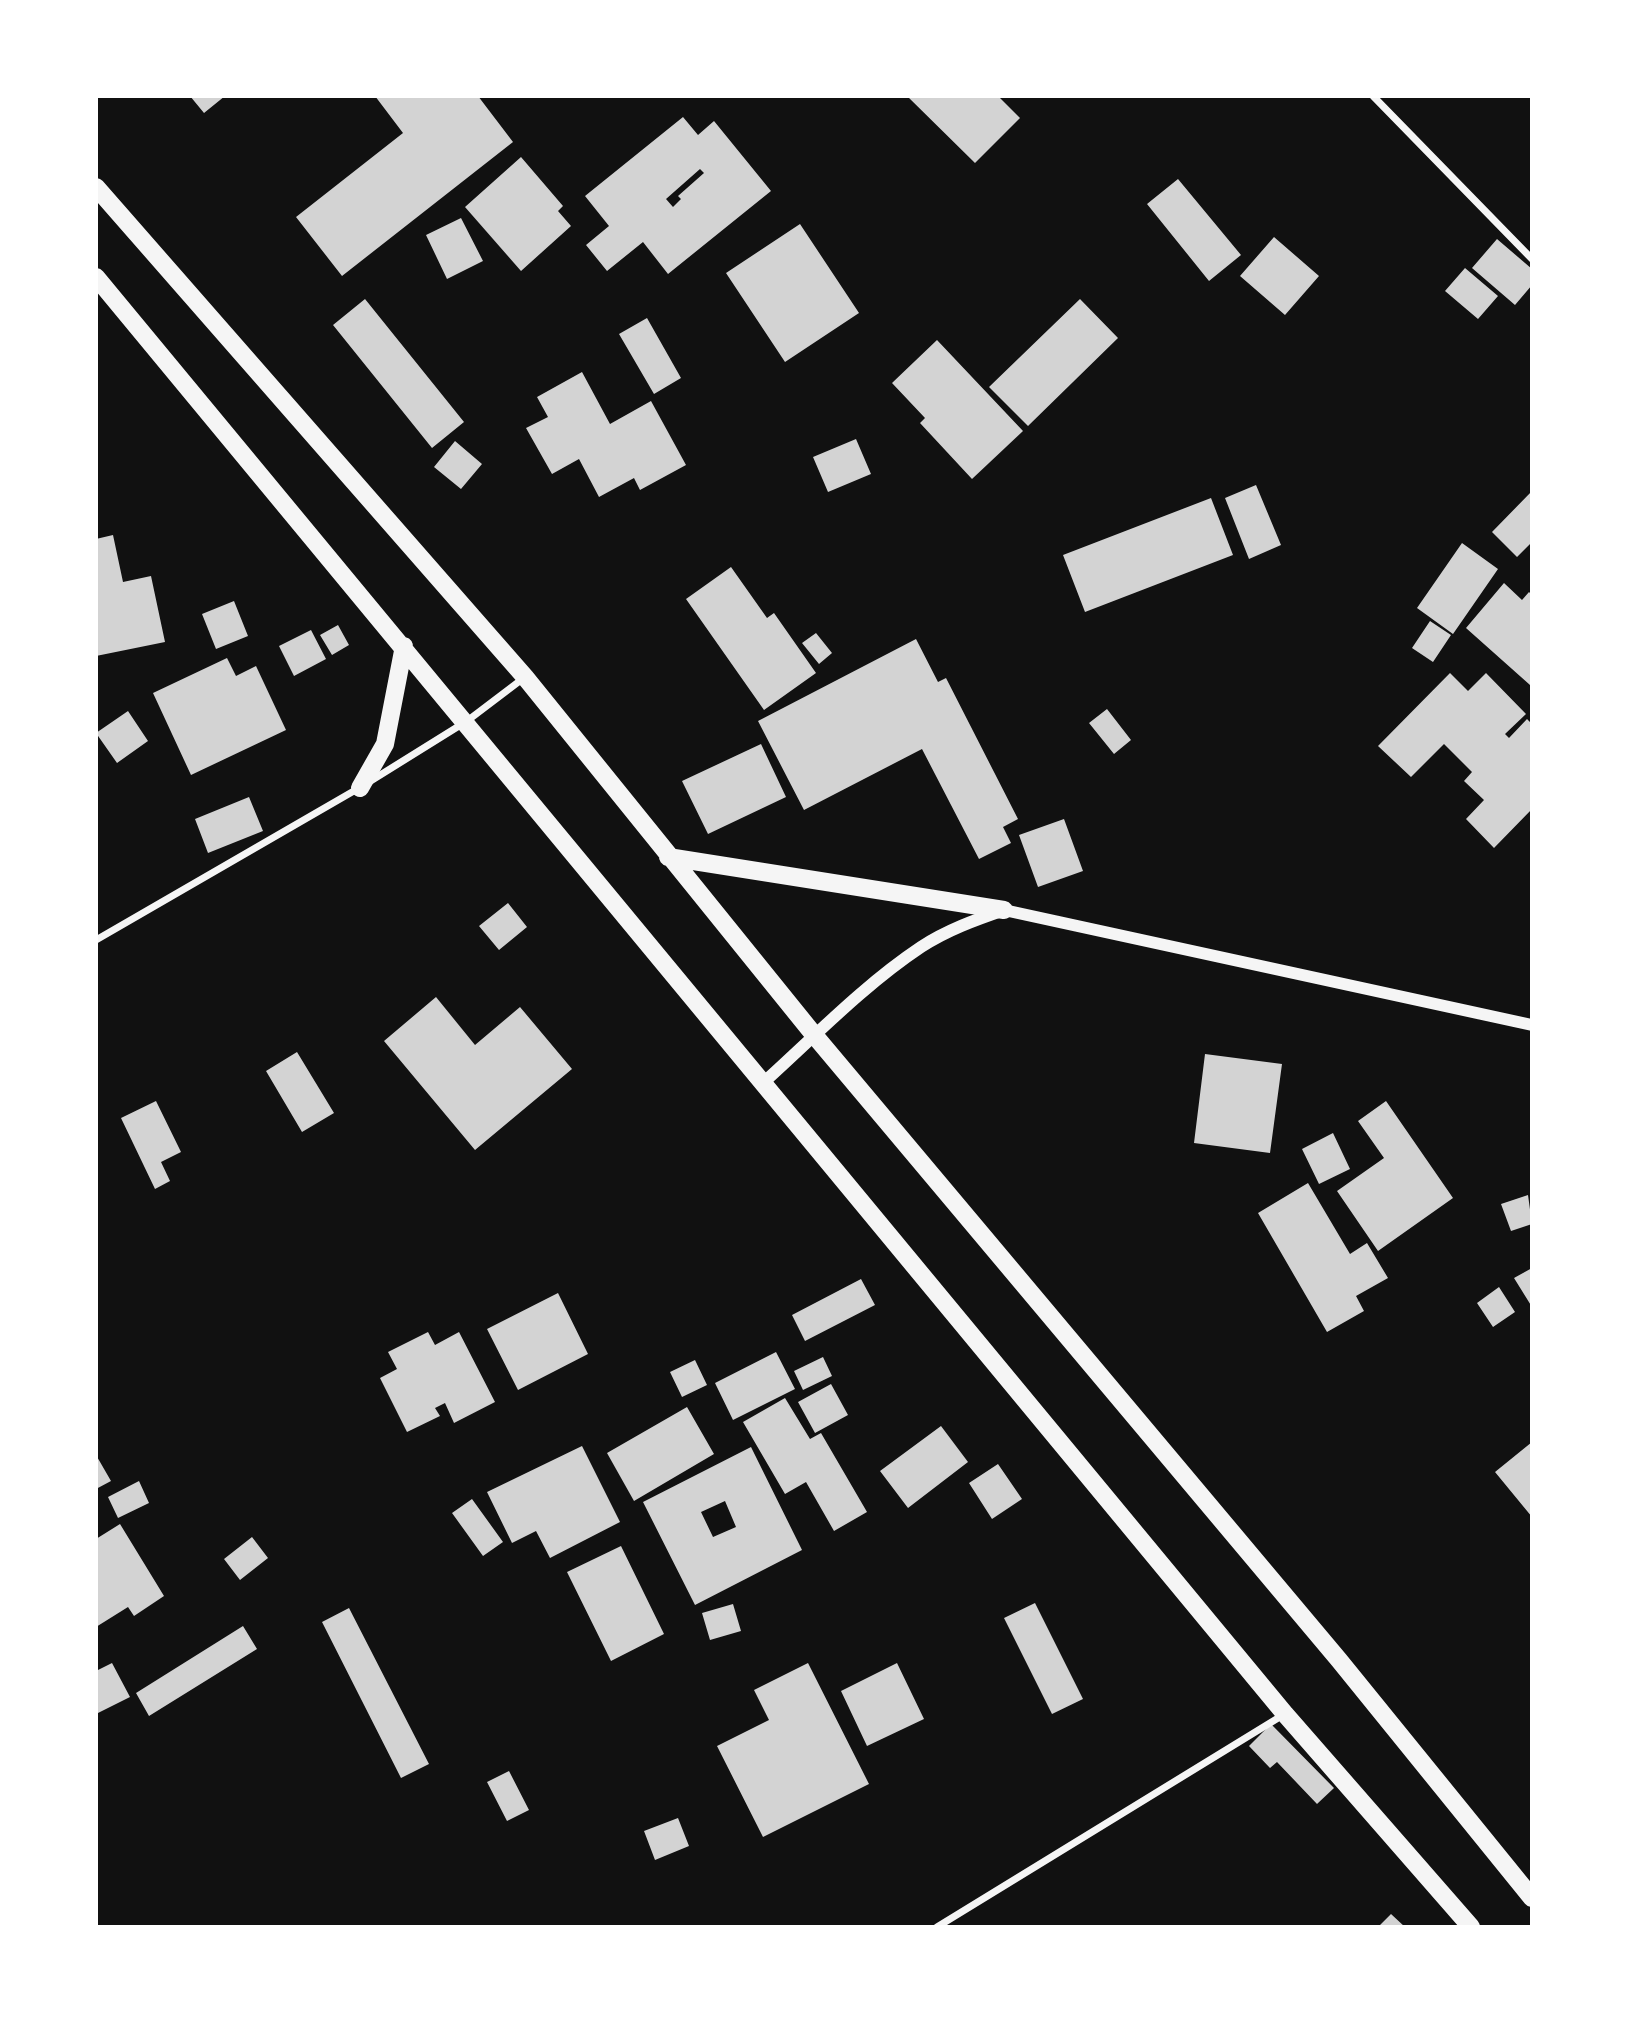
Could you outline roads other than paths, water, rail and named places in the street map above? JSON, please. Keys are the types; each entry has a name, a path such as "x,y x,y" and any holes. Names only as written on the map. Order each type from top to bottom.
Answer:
{"main road":[{"path":"96,187 525,677 815,1037 1339,1660 1532,1898"},
{"path":"96,277 467,721 1285,1714 1471,1927"},
{"path":"360,788 385,744 404,646"},
{"path":"668,856 1004,910"}],"street":[{"path":"1373,96 1532,259"},
{"path":"96,940 360,788 467,721 525,677"},
{"path":"763,1083 886,974 922,947 961,925 1004,910 1532,1025"},
{"path":"937,1927 1285,1714"}]}
